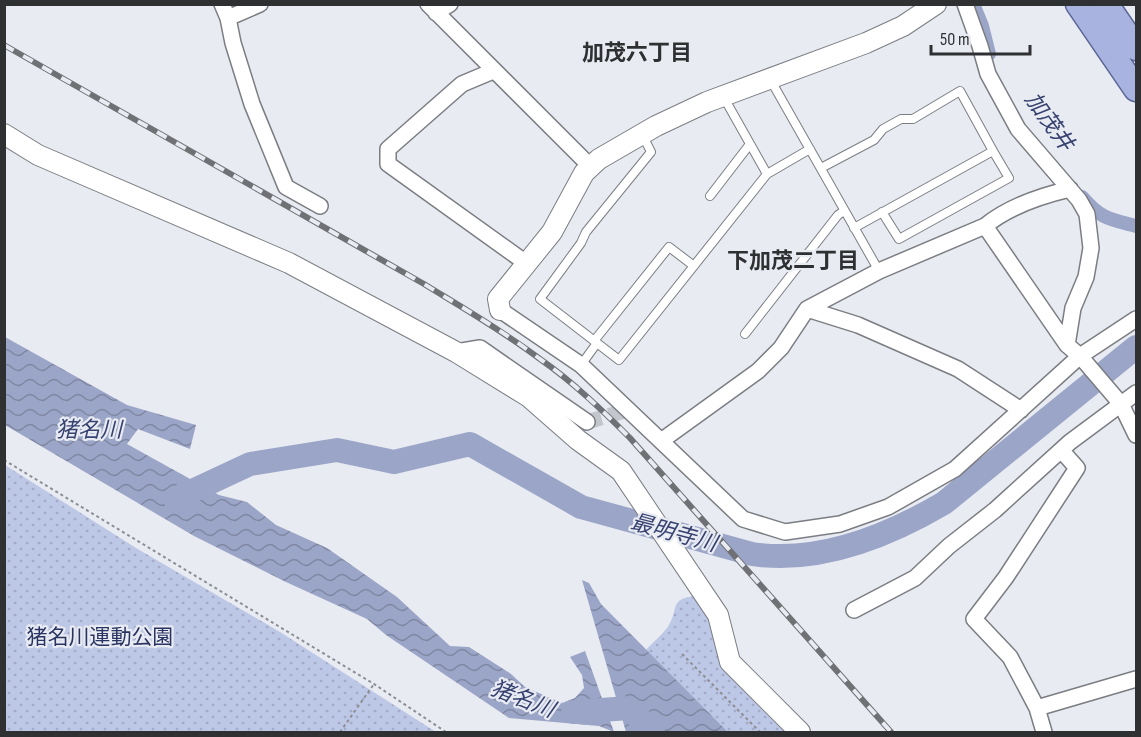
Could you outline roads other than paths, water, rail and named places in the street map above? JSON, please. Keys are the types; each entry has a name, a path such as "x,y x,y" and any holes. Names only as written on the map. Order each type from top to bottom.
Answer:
{"main road":[{"path":"1078,4 1137,89"},
{"path":"1106,4 1137,48"}],"street":[{"path":"260,4 225,11 233,43 252,104 286,188 320,206"},
{"path":"450,4 432,9 590,166"},
{"path":"936,4 903,26 866,43 722,95 642,134 590,166 552,232 498,299 500,310 580,365 743,519 784,532 840,524 888,507 955,469 1081,358 1137,319"},
{"path":"964,4 988,74 1018,129 1079,200 1087,214 1091,248 1086,277 1073,308 1067,345"},
{"path":"493,71 462,84 388,149 388,164 526,263"},
{"path":"4,134 38,155 290,263 456,352 529,397 578,440 621,471 718,615 730,662 800,732"},
{"path":"662,441 758,371 781,348 807,309 879,272 985,226 998,215 1052,193 1070,189"},
{"path":"985,226 1067,345 1118,401 1137,435"},
{"path":"807,309 858,325 958,369 1021,410"},
{"path":"456,352 480,348 587,422"},
{"path":"854,610 915,579 949,546 995,510 1118,401 1137,393"},
{"path":"1044,732 1036,708 1010,657 974,619 1006,577 1077,468 1061,450"},
{"path":"1036,708 1137,679"}],"lane":[{"path":"770,78 879,272"},
{"path":"821,168 874,140 882,129 900,119 913,119 960,91 1009,178 899,239 882,212"},
{"path":"722,95 767,174"},
{"path":"642,134 651,152 586,232 581,243 540,299 619,360 767,174 810,149"},
{"path":"710,196 750,144"},
{"path":"854,228 993,151"},
{"path":"746,334 838,215 844,212"},
{"path":"580,365 669,247 694,266"}],"water":[{"name":"猪名川","path":"5,337 127,405 196,425 190,449 138,429 127,444 219,495 247,502 276,525 327,548 397,597 450,646 469,647 511,674 525,687 562,703 575,698 584,688 582,675 570,657 585,651 614,732 599,726 509,718 386,635 367,619 194,536 5,425"},
{"path":"582,580 589,583 601,604 728,732 626,732"}],"waterway":[{"name":"加茂井","path":"973,4 982,26 989,54"},
{"name":"加茂井","path":"1082,197 1106,217 1136,226"},
{"name":"最明寺川","path":"175,499 250,464 337,450 394,462 470,444 581,507 752,554 802,555 852,545 900,526 944,503 1136,347"},
{"name":"猪名川","path":"573,712 629,708 653,732"}],"tunnel":[{"path":"587,422 628,410"}],"railway":[{"path":"4,45 424,284 497,329 552,368 630,438 891,732"}],"district":[{"name":"加茂六丁目","path":"637,52"},
{"name":"下加茂二丁目","path":"793,260"}],"park label":[{"name":"猪名川運動公園","path":"100,637"}]}
